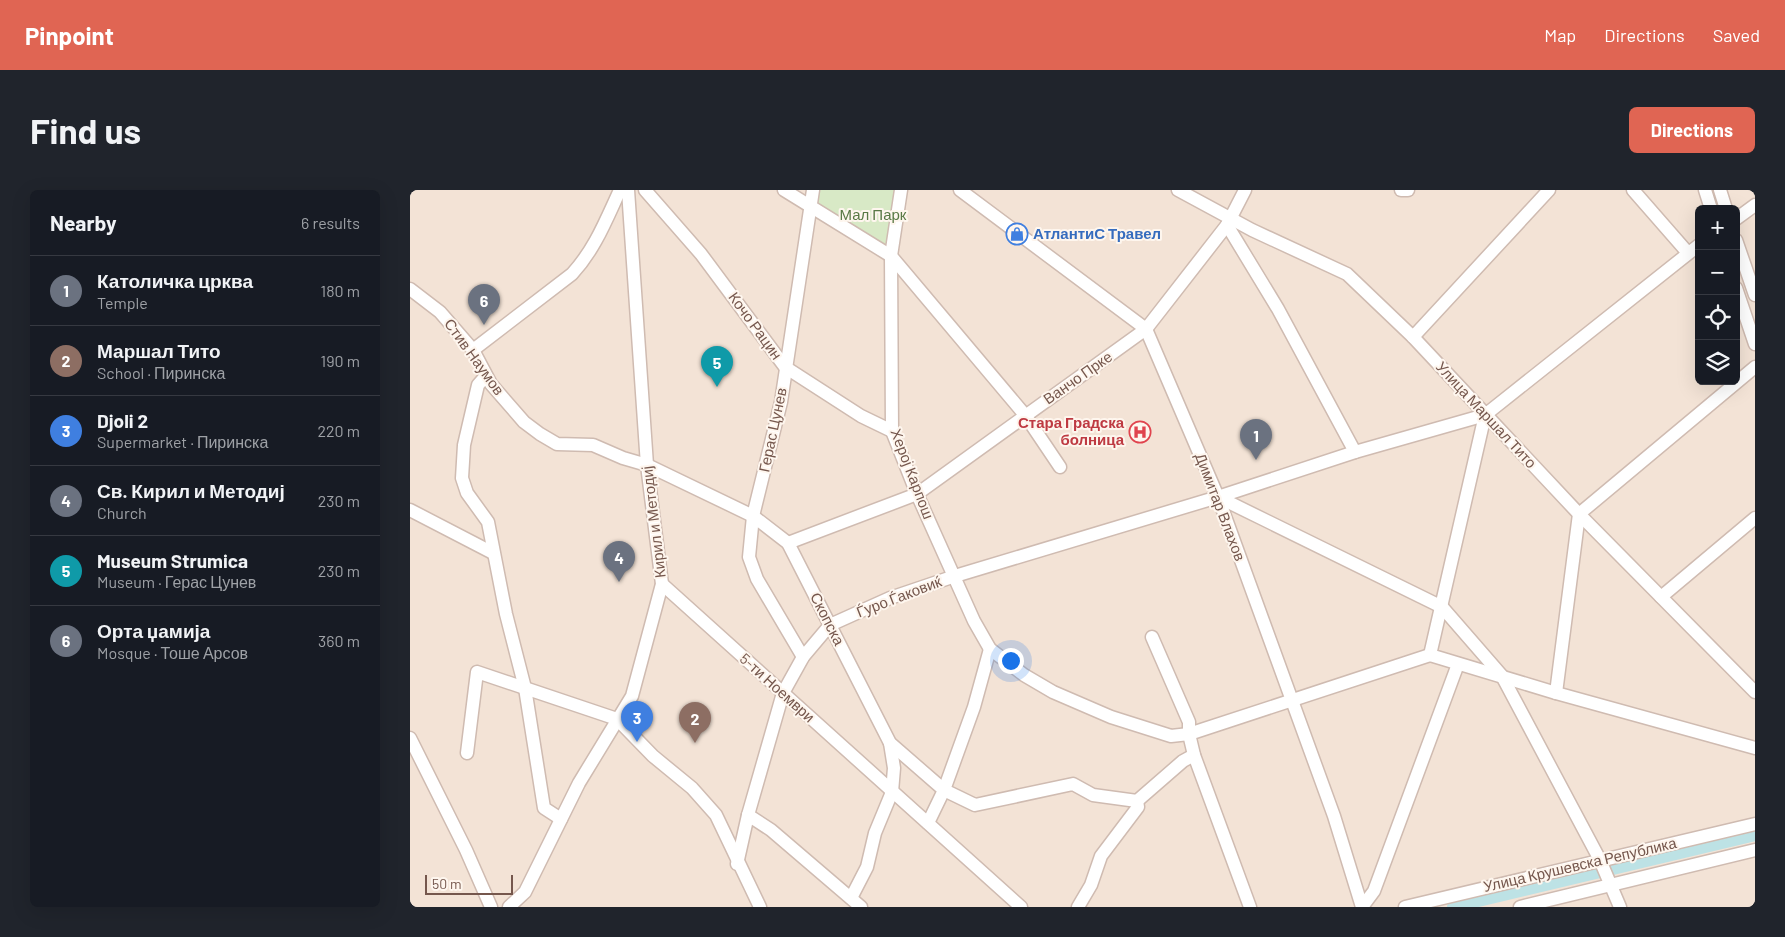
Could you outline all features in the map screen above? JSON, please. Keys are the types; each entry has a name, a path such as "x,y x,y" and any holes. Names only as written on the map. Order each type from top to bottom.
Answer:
{"street":[{"path":"473,350 572,274 585,260 594,248 620,190"},
{"name":"Кирил и Методиј","path":"509,907 525,892 579,783 632,696 662,584 647,465 628,190"},
{"name":"Кочо Рацин","path":"644,190 701,254 785,367 861,416 892,431"},
{"path":"784,190 891,256 1025,415 1060,466"},
{"name":"Герас Цунев","path":"803,657 757,579 749,557 753,516 781,402 813,190"},
{"name":"Херој Карпош","path":"901,190 891,256 892,431 917,494 974,621 990,649"},
{"path":"960,190 1146,329"},
{"name":"Улица Маршал Тито","path":"1178,190 1229,221 1346,274 1413,337 1579,514 1755,692"},
{"name":"Ванчо Прке","path":"788,543 917,494 1146,329 1229,221 1245,190"},
{"path":"1401,190 1408,190"},
{"path":"1413,337 1549,190"},
{"path":"1633,190 1688,253"},
{"path":"1706,190 1710,205"},
{"path":"1720,190 1725,205"},
{"path":"1740,216 1755,205"},
{"path":"1229,221 1355,452"},
{"path":"1430,655 1485,415 1695,248"},
{"path":"1739,250 1755,296"},
{"name":"Стив Наумов","path":"410,289 440,312 473,350 485,377 524,422 540,434 557,444 593,445 623,458 647,465"},
{"path":"1738,295 1755,344"},
{"name":"Димитар Влахов","path":"1146,329 1218,497 1334,816 1362,907"},
{"path":"1556,693 1579,514 1755,367"},
{"path":"485,377 478,386 468,428 462,463 462,478 466,493 488,522 493,553 525,688 544,808 562,819"},
{"name":"Ѓуро Ѓаковиќ","path":"737,864 748,815 782,693 803,657 830,626 890,598 955,576 1218,497 1355,452 1485,415"},
{"name":"Скопска","path":"647,465 753,516 788,543 890,743 944,790 975,805 1073,784 1093,795 1137,801"},
{"path":"1218,497 1442,607 1502,676 1600,860 1620,907"},
{"path":"410,510 493,553"},
{"path":"1661,596 1755,518"},
{"name":"5-ти Ноември","path":"662,584 1021,907"},
{"path":"1152,637 1189,722 1189,734 1194,756 1250,907"},
{"path":"928,823 944,790 974,708 990,649 1032,681 1102,714 1171,736 1189,734 1430,655 1556,693 1755,748"},
{"path":"1362,907 1374,891 1458,664"},
{"path":"466,753 477,672 617,719 653,756 692,788 716,815 737,864 760,907"},
{"path":"410,738 466,850 491,907"},
{"path":"748,815 771,830 856,903 875,833 892,792 894,768 890,743"},
{"path":"1078,907 1091,885 1101,856 1138,806 1137,801 1183,761 1194,756"},
{"name":"Улица Крушевска Република","path":"1405,907 1755,824"},
{"path":"1520,907 1755,850"}],"shaded area":[{"path":"410,190 1755,190 1755,907 410,907"}],"green space":[{"name":"Мал Парк","path":"819,190 901,190 891,256 817,205"}],"waterway":[{"path":"1453,907 1755,835"}],"place":[{"name":"АтлантиС Травел","path":"1017,234"},
{"name":"Орта џамија","path":"484,325"},
{"name":"Museum Strumica","path":"717,387"},
{"name":"Стара Градска болница","path":"1140,432"},
{"name":"Католичка црква","path":"1256,460"},
{"name":"Св. Кирил и Методиј","path":"619,582"},
{"name":"Djoli 2","path":"637,742"},
{"name":"Маршал Тито","path":"695,743"}]}
